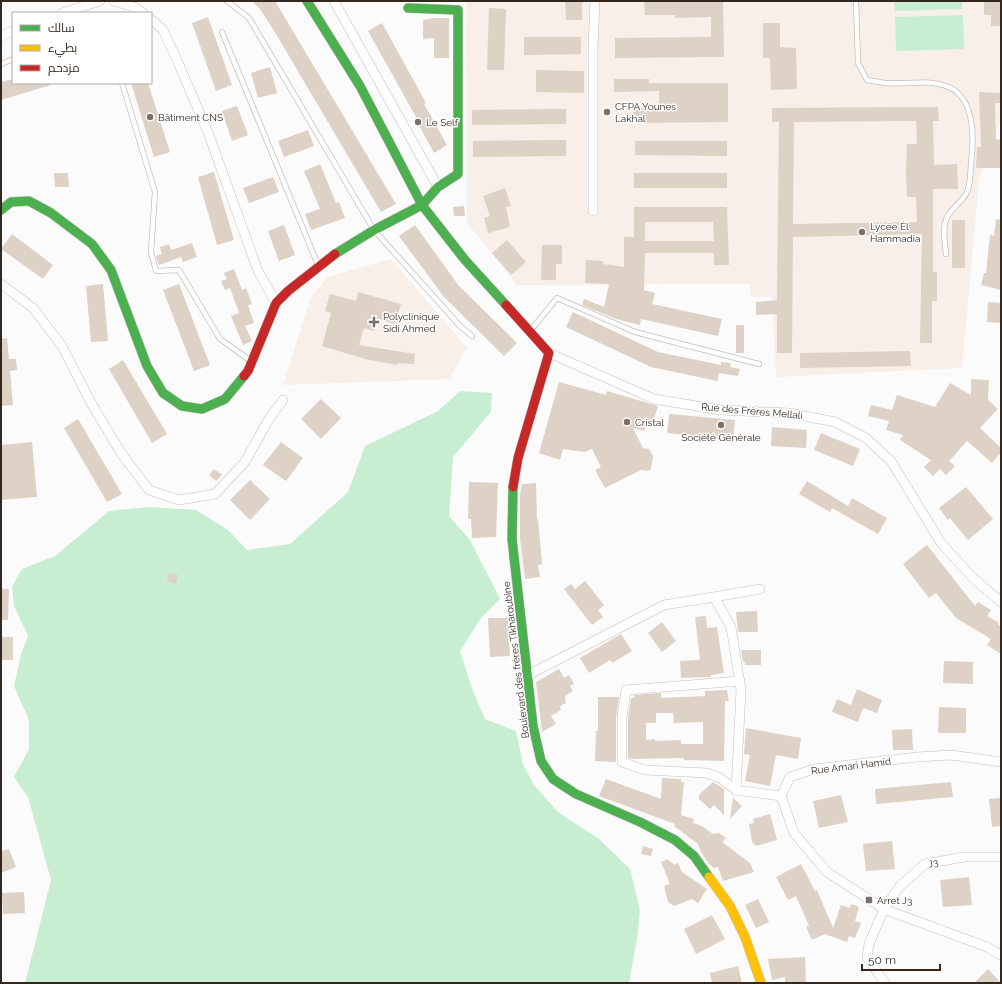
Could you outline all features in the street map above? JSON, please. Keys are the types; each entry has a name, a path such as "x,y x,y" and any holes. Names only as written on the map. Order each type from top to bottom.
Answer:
{"street":[{"path":"65,12 100,1"},
{"path":"114,1 134,6 142,12"},
{"path":"302,1 314,13"},
{"path":"309,1 314,13 360,86 422,205 465,260 549,353"},
{"path":"334,1 438,188"},
{"path":"593,211 593,48 595,1"},
{"path":"2,208 11,202 29,201 51,213 92,244 111,270 147,366 163,393 182,406 202,409 225,399 248,371 276,303 333,255 374,230 422,205 438,188 458,174 458,10 408,8"},
{"path":"152,20 163,30 177,60 209,135 258,271 276,303"},
{"path":"1,36 12,31"},
{"path":"1,284 33,308 62,346 90,401 121,453 149,490 178,500 214,494 245,462 268,419 283,400"},
{"name":"Rue des Frères Mellali","path":"549,353 654,399 721,410 789,413 835,422 866,438 891,461 941,543 973,578 1001,602"},
{"name":"Boulevard des frères Tikharoubine","path":"549,353 518,458 512,494 512,539 533,726 541,761 553,778 576,794 640,822 675,840 694,856 730,906 745,937 761,983"},
{"path":"528,675 664,605 760,589"},
{"path":"714,597 731,627 740,681 741,690 736,790"},
{"path":"740,681 626,690 622,718 622,762 645,770 707,773 720,778 736,790 781,796 794,833 827,872 884,909 988,947 1001,955"},
{"name":"Rue Amari Hamid","path":"781,796 790,777 814,769 951,755 1001,762"},
{"name":"J3","path":"884,982 866,957 869,944 884,909 900,886 925,864 964,857 1001,857"}],"lane":[{"path":"227,1 249,18 374,230 450,315 472,336"},
{"path":"856,1 858,63 867,80 886,83 931,82 948,86 958,93 967,106 971,124 973,148 970,182 966,195 955,204 945,222 946,254"},
{"path":"222,32 318,267"},
{"path":"1,64 12,60"},
{"path":"122,84 155,192 151,252 156,271 178,270 220,338 252,362"},
{"path":"530,332 557,298 635,332 759,364"}],"shaded area":[{"path":"466,1 1001,1 1001,119 979,180 962,368 776,377 772,297 751,297 750,284 517,285 467,223"},
{"name":"Polyclinique Sidi Ahmed","path":"391,259 467,348 449,379 283,385 311,297 328,277"}],"green space":[{"path":"894,1 962,1 962,9 895,11"},
{"path":"963,15 964,49 896,51 895,17"},
{"path":"460,391 492,393 491,412 453,457 449,516 470,540 500,599 481,618 460,651 473,691 485,719 516,731 523,764 534,785 558,812 599,839 630,869 640,910 637,939 629,983 25,983 51,880 28,797 14,777 29,749 29,720 14,686 21,654 28,636 14,606 12,587 22,569 55,556 109,511 149,507 196,510 228,530 247,550 290,544 348,492 365,446 438,411"}],"building":[{"path":"252,1 275,1 396,204 381,212 273,29 260,9"},
{"path":"565,1 582,1 582,20 566,20"},
{"path":"644,1 723,1 724,57 615,58 615,38 711,37 711,17 675,18 675,15 645,15"},
{"path":"984,1 1001,1 1001,26 991,26 991,15 984,15"},
{"path":"489,8 506,9 504,70 487,70"},
{"path":"208,17 232,85 216,91 192,23"},
{"path":"449,18 449,58 434,58 434,38 423,39 423,20"},
{"path":"382,23 426,103 424,104 447,145 434,153 415,118 416,117 368,31"},
{"path":"763,23 780,23 780,47 796,48 797,89 771,90 770,58 763,58"},
{"path":"524,37 581,37 581,54 524,55"},
{"path":"270,67 277,93 258,98 251,73"},
{"path":"536,70 584,71 584,93 536,92"},
{"path":"12,79 12,84 51,85 1,100 1,82"},
{"path":"614,79 649,79 649,83 728,83 728,122 633,123 633,108 659,108 659,91 614,92"},
{"name":"Bâtiment CNS","path":"131,84 148,84 170,152 154,157"},
{"path":"979,92 1001,93 1001,103 995,103 996,139 1001,140 1001,168 976,168 977,147 981,147"},
{"path":"237,106 248,135 232,141 222,111"},
{"path":"938,107 939,121 933,121 934,165 957,164 958,189 933,189 933,272 937,272 937,301 932,301 932,343 920,343 922,234 793,237 792,353 777,353 777,314 756,315 756,302 777,300 779,122 772,122 772,108","holes":["916,121 917,144 907,144 906,170 907,197 916,197 917,222 793,224 794,122"]},
{"path":"566,109 566,124 472,125 472,110"},
{"path":"308,130 314,146 284,157 278,141"},
{"path":"566,140 566,156 473,157 473,141"},
{"path":"635,141 727,141 727,156 635,155"},
{"path":"320,164 336,203 339,202 345,218 311,230 305,214 320,209 304,171"},
{"path":"214,172 234,240 217,245 198,177"},
{"path":"54,173 68,173 69,187 55,187"},
{"path":"634,173 727,173 727,188 634,188"},
{"path":"273,177 279,192 249,203 243,188"},
{"path":"505,188 511,206 506,207 510,227 488,233 484,218 490,216 483,196"},
{"path":"464,206 465,216 454,216 453,207"},
{"path":"634,207 727,207 729,265 714,265 714,253 645,253 644,290 655,293 652,304 722,319 718,336 641,319 640,325 616,319 582,305 584,299 604,307 609,284 585,283 586,260 603,261 603,264 624,267 624,237 634,237","holes":["645,222 713,222 714,241 645,241"]},
{"path":"996,219 1001,220 1001,290 981,285 984,273 986,273 990,235 994,236"},
{"path":"952,220 965,220 965,268 952,268"},
{"path":"284,225 295,255 279,261 268,231"},
{"path":"415,225 459,286 517,343 504,356 444,297 399,236"},
{"path":"12,234 53,265 43,279 1,249"},
{"path":"507,240 526,262 511,275 492,253"},
{"path":"192,243 197,257 183,262 181,257 159,265 156,256 162,254 160,247 169,244 171,250"},
{"path":"542,245 562,245 562,264 556,264 556,280 541,280"},
{"path":"234,269 242,290 246,288 252,304 248,305 254,323 245,326 252,341 243,345 231,316 239,313 230,288 225,290 221,281 227,279 224,273"},
{"path":"103,284 108,341 91,342 86,286"},
{"path":"179,284 210,365 194,371 163,290"},
{"path":"358,292 401,304 395,324 377,319 374,331 364,328 359,345 415,354 414,364 398,363 398,365 369,360 322,346 331,313 325,311 330,294 356,301"},
{"path":"988,302 1001,303 1001,323 987,322"},
{"path":"573,312 658,352 721,365 721,362 731,363 730,367 740,369 738,376 719,373 717,381 651,367 566,327"},
{"path":"736,325 744,325 744,353 736,353"},
{"path":"7,338 9,359 16,359 17,370 10,371 13,405 1,406 1,339"},
{"path":"910,351 911,366 800,368 800,353"},
{"path":"123,360 167,434 152,443 109,369"},
{"path":"971,379 989,380 988,400 998,409 980,428 1001,448 1001,452 992,463 967,441 949,461 955,466 946,475 940,469 933,476 924,467 931,460 900,440 903,435 886,430 889,421 868,416 871,405 892,410 897,395 935,407 950,383 971,395"},
{"path":"559,382 606,395 607,391 658,406 653,422 647,420 644,431 633,428 643,448 649,449 653,456 651,469 648,471 641,470 605,488 595,470 601,467 592,449 585,452 563,449 560,460 539,453"},
{"path":"321,399 341,418 321,439 301,419"},
{"path":"669,414 735,420 733,439 667,433"},
{"path":"78,419 122,494 107,502 64,428"},
{"path":"772,427 807,430 806,448 771,446"},
{"path":"821,433 860,449 853,466 814,450"},
{"path":"32,442 37,497 1,500 1,445"},
{"path":"281,442 303,458 286,481 263,465"},
{"path":"214,469 222,475 216,481 209,475"},
{"path":"250,480 270,499 250,520 230,500"},
{"path":"807,481 848,506 852,498 887,518 878,534 832,508 830,512 799,494"},
{"path":"469,482 498,483 496,537 472,538 471,519 468,519"},
{"path":"536,483 537,519 542,564 538,565 540,577 525,579 520,539 520,495 522,484"},
{"path":"966,487 993,519 968,540 950,518 948,520 939,508"},
{"path":"927,545 975,606 978,602 991,610 987,616 999,623 998,624 1001,627 1001,654 987,645 991,639 956,618 936,593 929,598 903,564"},
{"path":"169,572 178,575 176,584 167,581"},
{"path":"585,581 604,605 598,610 603,617 592,625 564,589 571,584 575,589"},
{"path":"1,589 9,589 8,620 1,620"},
{"path":"757,611 758,632 738,632 736,612"},
{"path":"706,616 707,628 717,627 724,673 711,675 711,677 681,678 680,661 700,659 695,617"},
{"path":"488,618 508,618 510,656 490,657"},
{"path":"662,622 676,641 662,652 648,633"},
{"path":"621,634 632,651 612,663 610,660 589,673 580,658"},
{"path":"1,637 13,637 13,660 1,660"},
{"path":"741,650 761,650 761,665 745,665"},
{"path":"944,661 973,662 973,684 943,683"},
{"path":"559,669 564,678 569,675 574,684 570,686 573,691 565,696 566,703 560,706 561,710 551,716 556,724 542,732 536,682"},
{"path":"857,689 882,700 877,713 863,708 858,722 832,712 837,699 851,705"},
{"path":"727,690 729,701 725,701 724,761 684,760 684,758 628,758 628,718 631,698 634,698 634,695 661,693 661,698 705,696 705,691","holes":["656,713 673,713 674,723 703,722 703,744 681,744 681,740 646,740 646,723 656,723"]},
{"path":"598,697 619,697 616,718 616,762 595,761 596,731 598,731"},
{"path":"939,707 966,708 966,733 938,733"},
{"path":"746,728 801,738 798,759 776,755 770,786 745,781 750,755 744,754"},
{"path":"912,729 913,750 893,750 892,730"},
{"path":"662,778 681,779 681,782 684,782 681,815 694,819 693,823 702,826 713,834 719,833 726,838 722,842 750,863 754,872 723,881 718,867 714,868 710,865 701,852 698,844 674,826 675,824 599,796 606,779 661,799"},
{"path":"713,782 724,789 724,815 714,805 710,809 699,799 699,795"},
{"path":"951,782 953,797 876,804 875,789"},
{"path":"841,795 848,822 819,828 813,801"},
{"path":"733,798 742,806 730,819"},
{"path":"1001,798 1001,826 992,827 989,799"},
{"path":"770,814 777,840 756,846 752,842 749,824 754,823 753,819"},
{"path":"892,841 895,869 866,871 863,844"},
{"path":"643,846 653,849 651,856 641,854"},
{"path":"9,849 16,867 1,873 1,851"},
{"path":"667,859 675,865 678,863 682,872 707,889 698,903 692,899 674,906 668,902 664,886 670,884 661,862"},
{"path":"801,864 815,891 817,890 833,928 841,905 850,908 851,904 859,907 855,921 861,923 855,938 849,936 847,942 825,934 812,940 806,927 809,926 796,896 788,900 776,877"},
{"path":"969,877 972,905 943,907 940,880"},
{"path":"24,892 25,913 3,914 2,893"},
{"path":"758,899 769,922 756,928 745,905"},
{"path":"712,915 725,939 696,954 684,929"},
{"path":"805,957 806,982 785,983 785,977 772,980 768,959"},
{"path":"738,966 742,983 712,983 710,973"},
{"path":"988,969 1001,983 974,983"}],"traffic: fast":[{"path":"307,1 360,86 422,205 465,260 506,305"},
{"path":"335,254 374,230 422,205 438,187 458,174 458,10 408,8"},
{"path":"1,210 11,202 29,201 51,213 92,244 111,270 147,366 163,393 182,406 202,409 225,399 244,376"},
{"path":"513,487 512,539 533,726 541,761 553,779 576,794 640,822 675,840 694,856 709,877"}],"traffic: slow":[{"path":"709,877 730,906 745,937 761,983"}],"traffic: jam":[{"path":"244,376 248,371 276,303 288,291 335,254"},
{"path":"506,305 549,353 518,458 513,487"}],"place":[{"name":"CFPA Younes Lakhal","path":"607,112"},
{"name":"Bâtiment CNS","path":"150,117"},
{"name":"Le Self","path":"418,122"},
{"name":"Lycée Él Hammadia","path":"862,232"},
{"name":"Polyclinique Sidi Ahmed","path":"374,322"},
{"name":"Cristal","path":"627,422"},
{"name":"Société Générale","path":"721,425"},
{"name":"Arret J3","path":"869,900"}]}
